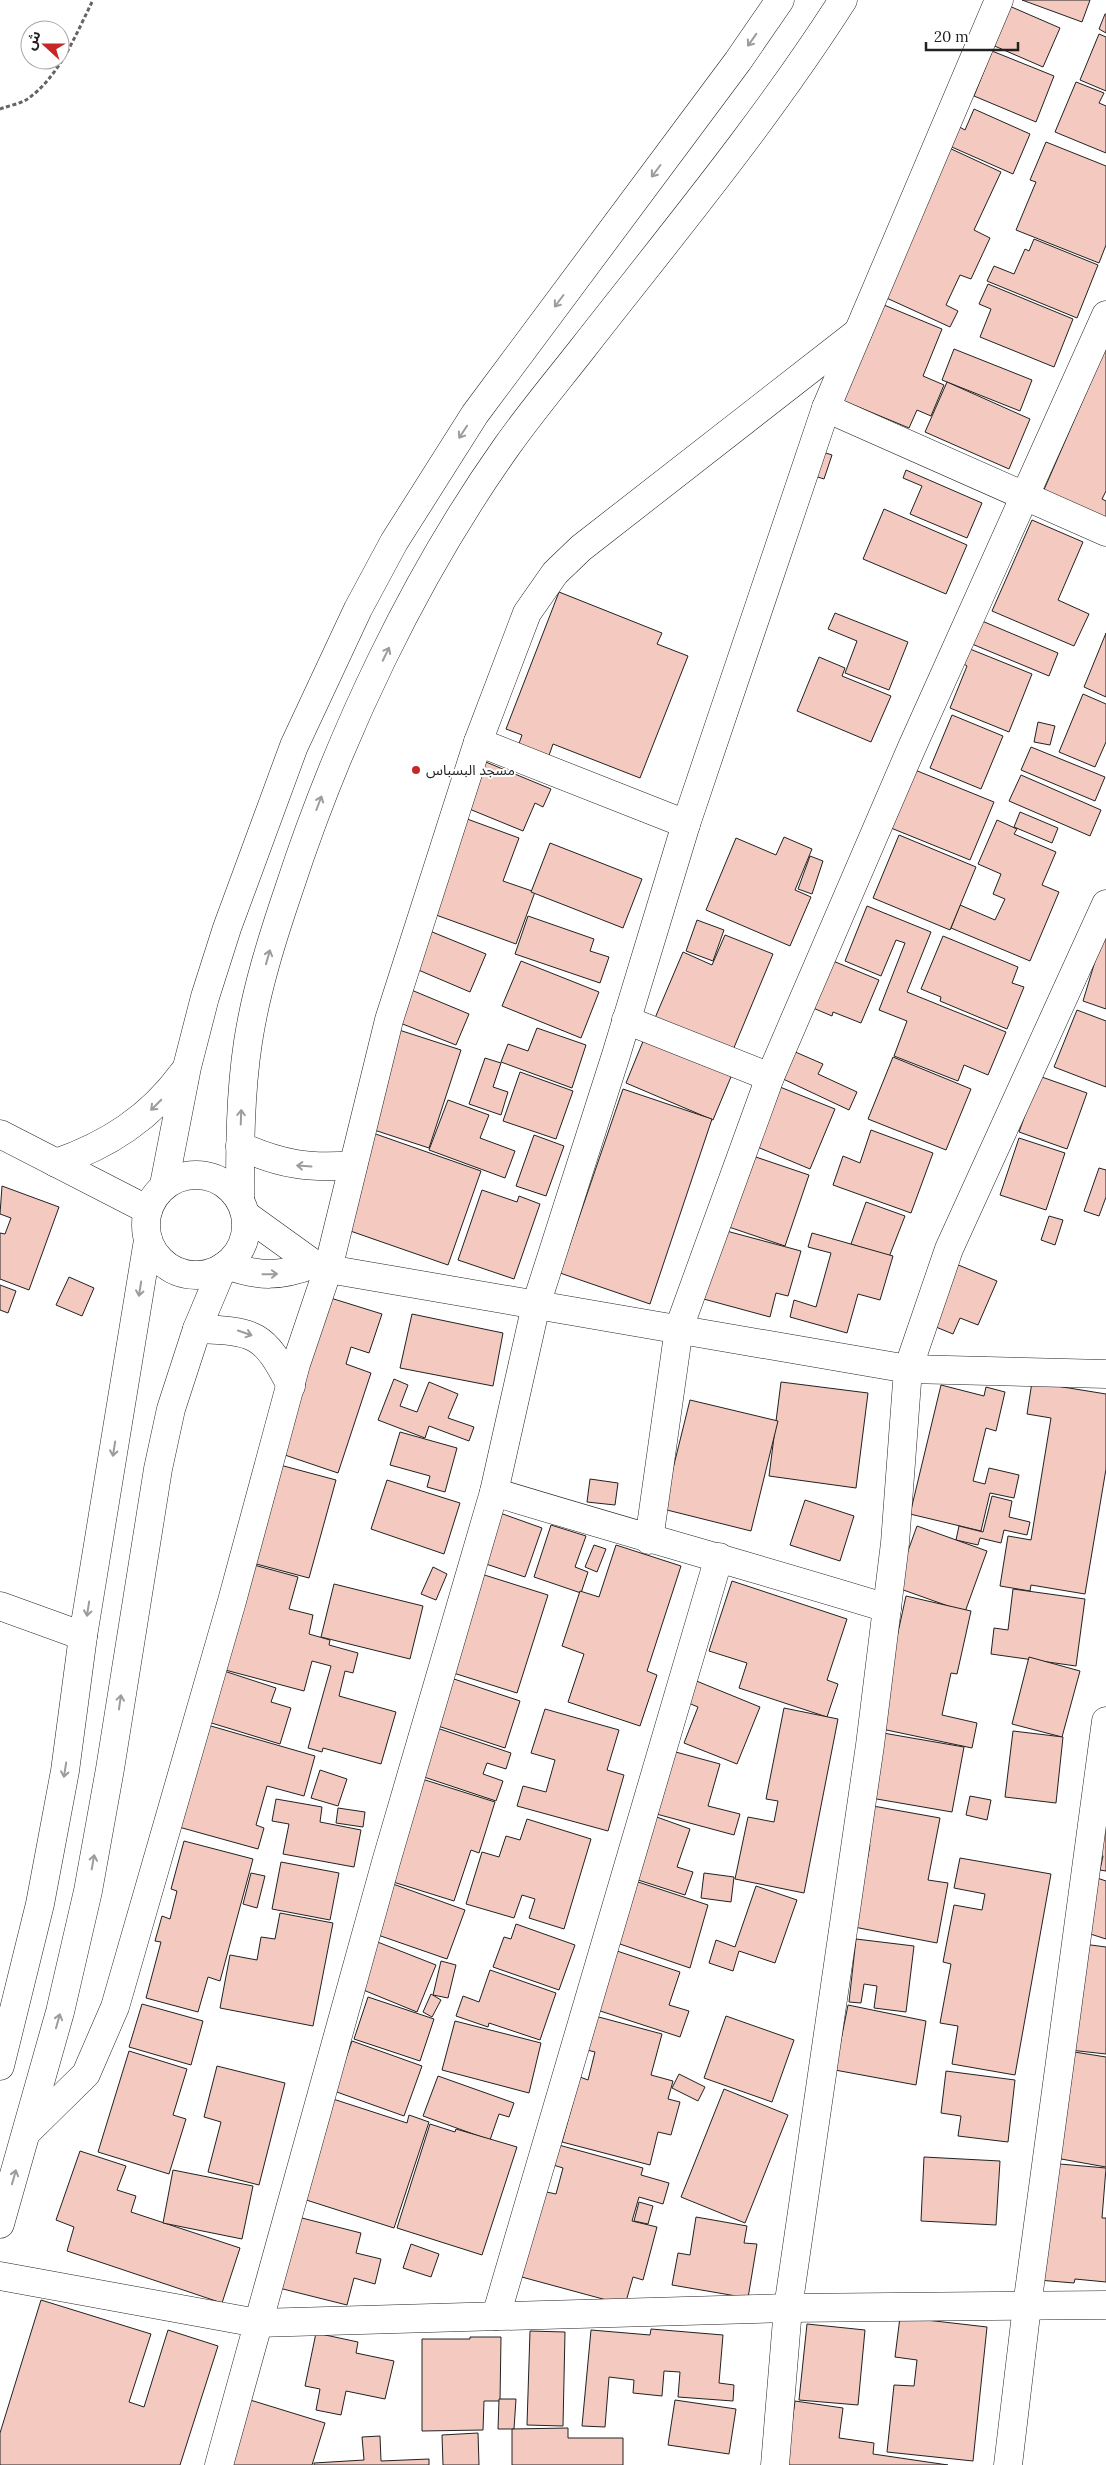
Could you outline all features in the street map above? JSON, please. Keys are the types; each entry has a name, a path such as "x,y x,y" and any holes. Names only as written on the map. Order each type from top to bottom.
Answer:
{"street":[{"path":"164,1186 187,1067 205,997 228,928 294,746 354,617 394,542 475,414 738,61 780,0"},
{"path":"148,1240 155,1254 166,1265 179,1272 194,1275 209,1273 224,1266 236,1255 243,1243 246,1229 240,1146 242,1094 248,1040 259,988 273,937 305,840 332,771 394,637 467,508 508,445 776,100 843,0"},
{"path":"219,2465 386,1862 494,1492 536,1305 686,824 826,408 999,0"},
{"path":"649,1540 679,1328 770,1077 912,747 1106,315"},
{"path":"27,2132 86,2074 115,2007 291,1386 321,1266 353,1165 389,1020 478,742 527,613 555,573 598,534 859,332"},
{"path":"826,408 1106,532"},
{"path":"478,742 686,824"},
{"path":"775,2465 788,2308 870,1745 895,1543 908,1369 949,1249 1106,904"},
{"path":"626,1020 770,1077"},
{"path":"56,1162 82,1154 130,1127 171,1090 187,1067"},
{"path":"0,1134 148,1210"},
{"path":"240,1146 266,1158 294,1165 324,1168 353,1165"},
{"path":"0,2066 40,1904 65,1771 83,1636 148,1240 146,1225 148,1210 154,1197 164,1186 177,1178 191,1174 206,1175 220,1180 232,1188 243,1208 321,1266"},
{"path":"224,1266 247,1273 270,1275 293,1273 321,1266 908,1369 1106,1374"},
{"path":"0,2224 60,2012 88,1891 110,1769 158,1469 172,1409 197,1329 224,1266"},
{"path":"197,1329 238,1330 257,1338 278,1360 291,1386"},
{"path":"494,1492 649,1540 719,1557 887,1608"},
{"path":"496,2316 719,1557"},
{"path":"0,1606 83,1636"},
{"path":"1008,2465 1027,2306 1106,1721"},
{"path":"0,2276 257,2324 788,2308 1106,2305"}],"path":[{"path":"0,109 25,100 46,81 64,56 93,0"}],"building":[{"path":"1022,0 1090,0 1082,22"},
{"path":"1007,5 1060,28 1043,67 990,44"},
{"path":"1106,14 1106,33 1099,29"},
{"path":"1099,34 1106,37 1106,91 1080,80"},
{"path":"992,51 1054,76 1036,122 974,96"},
{"path":"1076,82 1104,93 1099,103 1106,106 1106,153 1055,132"},
{"path":"974,109 1030,134 1013,174 945,144 954,124 965,130"},
{"path":"1046,142 1106,166 1106,245 1099,263 1016,230 1036,182 1030,180"},
{"path":"947,147 1001,172 974,230 990,238 971,279 960,275 946,305 958,311 950,327 880,295"},
{"path":"1034,239 1098,265 1077,318 987,281 994,266 1014,274 1025,249 1029,251"},
{"path":"988,284 1073,319 1054,367 980,337 991,309 979,304"},
{"path":"872,300 942,329 923,376 944,385 931,416 917,410 909,428 832,396"},
{"path":"1106,347 1106,491 1102,499 1106,501 1106,519 1043,492"},
{"path":"954,349 1032,380 1020,411 942,380"},
{"path":"947,382 1030,419 1009,469 925,432"},
{"path":"810,448 832,455 824,479 802,472"},
{"path":"906,470 982,503 967,538 910,514 922,486 903,478"},
{"path":"884,509 967,545 946,594 863,559"},
{"path":"1032,520 1083,542 1058,600 1089,614 1074,646 992,611"},
{"path":"559,592 662,633 657,644 688,656 640,778 553,744 546,764 516,752 522,735 506,729"},
{"path":"835,613 908,642 889,690 845,673 857,641 828,629"},
{"path":"982,621 1058,653 1049,676 972,644"},
{"path":"1106,633 1106,697 1084,687"},
{"path":"970,649 1032,674 1009,732 950,708 967,666 964,664"},
{"path":"819,657 845,668 842,676 891,696 871,742 797,711"},
{"path":"1083,694 1106,704 1106,742 1095,767 1059,752"},
{"path":"952,715 1003,736 981,789 930,768"},
{"path":"1038,722 1055,726 1050,745 1034,742"},
{"path":"1031,747 1105,777 1095,801 1021,770"},
{"path":"481,760 551,789 543,807 535,803 523,831 462,806"},
{"path":"915,770 994,802 970,860 891,828"},
{"path":"1021,775 1101,810 1090,836 1009,801"},
{"path":"1020,812 1058,828 1052,843 1014,827"},
{"path":"459,816 519,838 503,881 535,892 516,944 425,911"},
{"path":"997,820 1017,829 1014,834 1056,852 1042,885 1059,892 1030,961 951,928 960,905 995,920 1005,899 993,894 1001,874 978,864"},
{"path":"899,835 976,867 950,930 873,898"},
{"path":"784,837 812,849 795,890 811,897 790,946 706,910 736,838 776,855"},
{"path":"550,843 642,879 623,928 531,892"},
{"path":"810,856 823,861 812,894 798,889"},
{"path":"867,906 931,932 907,992 1006,1032 988,1075 964,1065 958,1081 894,1056 907,1021 879,1010 905,943 896,940 881,976 845,961"},
{"path":"528,916 594,939 590,951 609,957 600,983 515,954"},
{"path":"697,920 724,930 713,961 686,951"},
{"path":"1106,925 1106,1009 1083,1001"},
{"path":"425,929 486,954 470,992 409,966"},
{"path":"725,935 773,954 733,1050 655,1018 683,952 712,965"},
{"path":"943,936 1018,967 1012,983 1024,987 1007,1029 940,1001 941,997 921,989"},
{"path":"521,961 599,992 581,1038 502,1006"},
{"path":"833,961 879,980 861,1023 833,1012 832,1016 813,1008"},
{"path":"409,989 469,1014 456,1045 395,1021"},
{"path":"1077,1010 1106,1021 1106,1087 1054,1067"},
{"path":"537,1028 586,1045 572,1088 501,1062 508,1044 528,1051"},
{"path":"399,1030 461,1050 429,1148 368,1128"},
{"path":"646,1034 733,1072 713,1120 626,1083"},
{"path":"793,1051 823,1064 818,1074 857,1092 849,1110 781,1078"},
{"path":"893,1057 971,1089 946,1150 868,1119"},
{"path":"485,1058 501,1063 493,1087 508,1092 501,1115 469,1104"},
{"path":"520,1072 573,1091 556,1139 503,1121"},
{"path":"1039,1076 1087,1093 1067,1149 1019,1132"},
{"path":"780,1087 835,1109 810,1169 755,1146"},
{"path":"623,1089 712,1119 650,1304 560,1273"},
{"path":"448,1100 489,1115 480,1138 515,1151 505,1178 429,1150"},
{"path":"871,1130 933,1153 911,1213 833,1185 843,1156 860,1163"},
{"path":"370,1132 481,1171 448,1265 336,1226"},
{"path":"534,1135 564,1146 546,1196 516,1186"},
{"path":"1019,1138 1065,1153 1046,1210 1000,1195"},
{"path":"741,1152 809,1175 785,1246 717,1223"},
{"path":"1099,1168 1106,1170 1106,1197 1099,1216 1084,1211"},
{"path":"2,1186 59,1207 29,1290 0,1279 0,1233 5,1234 11,1218 0,1214"},
{"path":"482,1190 517,1202 519,1196 540,1204 514,1279 458,1260"},
{"path":"866,1202 905,1216 889,1257 851,1244"},
{"path":"1049,1216 1063,1220 1055,1245 1041,1240"},
{"path":"719,1229 801,1251 788,1296 776,1293 770,1317 700,1298"},
{"path":"812,1233 893,1256 880,1300 858,1294 847,1333 790,1317 794,1300 816,1307 831,1253 808,1247"},
{"path":"956,1264 997,1281 978,1325 960,1318 953,1334 931,1325"},
{"path":"69,1277 94,1288 82,1316 56,1305"},
{"path":"0,1285 16,1291 8,1313 0,1310"},
{"path":"321,1295 382,1314 369,1353 351,1347 346,1364 371,1373 338,1473 270,1450"},
{"path":"412,1314 503,1333 493,1386 400,1368"},
{"path":"394,1379 408,1385 400,1406 417,1412 429,1382 458,1394 448,1418 474,1427 469,1441 429,1426 425,1438 378,1420"},
{"path":"781,1382 868,1393 856,1488 769,1476"},
{"path":"1032,1382 1106,1394 1106,1469 1085,1594 1031,1585 1030,1591 1000,1586 1008,1536 1031,1540 1051,1418 1027,1414"},
{"path":"941,1385 984,1396 986,1387 1005,1392 996,1431 986,1428 973,1481 985,1484 989,1468 1019,1475 1014,1498 990,1493 981,1531 910,1514"},
{"path":"690,1400 778,1421 751,1531 663,1509"},
{"path":"400,1432 457,1448 445,1492 427,1487 430,1476 390,1465"},
{"path":"265,1461 336,1480 309,1578 245,1561"},
{"path":"590,1479 618,1483 615,1505 587,1502"},
{"path":"387,1480 460,1503 444,1554 371,1529"},
{"path":"992,1496 1012,1501 1009,1517 1030,1522 1027,1535 1004,1530 1001,1543 980,1538 978,1545 956,1540 959,1526 983,1532"},
{"path":"805,1500 854,1516 840,1561 790,1545"},
{"path":"500,1513 542,1528 525,1577 483,1563"},
{"path":"551,1525 586,1536 575,1567 588,1572 581,1593 534,1577"},
{"path":"917,1526 987,1551 965,1612 895,1587"},
{"path":"594,1545 606,1549 597,1572 585,1567"},
{"path":"616,1545 681,1566 647,1671 657,1675 640,1726 568,1702 584,1654 562,1646 580,1591 599,1597"},
{"path":"243,1562 298,1577 289,1609 313,1615 309,1634 330,1640 329,1645 358,1653 353,1673 345,1671 339,1696 396,1712 381,1764 323,1748 322,1752 308,1748 331,1666 312,1661 304,1691 214,1667"},
{"path":"433,1567 447,1574 436,1600 421,1594"},
{"path":"478,1573 548,1595 517,1693 447,1671"},
{"path":"732,1581 847,1619 827,1680 838,1684 827,1717 739,1688 747,1663 709,1651"},
{"path":"334,1584 423,1606 410,1659 321,1637"},
{"path":"1013,1589 1085,1599 1076,1666 991,1654 994,1628 1008,1630"},
{"path":"906,1596 971,1611 957,1674 951,1673 942,1715 977,1723 972,1748 877,1728"},
{"path":"1029,1657 1080,1671 1062,1737 1012,1724"},
{"path":"221,1670 276,1688 271,1702 291,1708 280,1744 205,1721"},
{"path":"448,1677 520,1701 505,1748 432,1724"},
{"path":"694,1680 760,1707 737,1764 684,1743 698,1707 686,1702"},
{"path":"784,1708 838,1719 804,1893 735,1879 748,1817 774,1822 778,1801 766,1799"},
{"path":"545,1709 619,1730 607,1770 624,1775 608,1831 517,1806 523,1786 546,1792 555,1760 531,1753"},
{"path":"197,1722 315,1756 304,1796 267,1786 256,1825 264,1828 258,1849 168,1824"},
{"path":"434,1727 511,1753 506,1769 487,1763 483,1774 503,1781 496,1801 418,1775"},
{"path":"1013,1731 1063,1737 1056,1803 1005,1797"},
{"path":"883,1733 964,1747 952,1812 871,1798"},
{"path":"672,1751 720,1764 708,1806 740,1814 734,1835 649,1812"},
{"path":"320,1770 347,1779 338,1806 311,1798"},
{"path":"422,1779 495,1802 479,1853 471,1850 454,1901 390,1881"},
{"path":"1106,1783 1106,1871 1100,1870 1103,1856 1089,1854"},
{"path":"970,1796 991,1800 987,1820 966,1815"},
{"path":"276,1799 322,1807 320,1822 361,1830 354,1867 283,1854 289,1824 272,1821"},
{"path":"873,1806 940,1818 928,1880 948,1883 937,1943 854,1927 870,1845 865,1845"},
{"path":"338,1808 365,1812 363,1827 336,1823"},
{"path":"654,1816 690,1829 677,1867 693,1872 685,1895 635,1879"},
{"path":"527,1819 591,1839 564,1929 529,1918 535,1899 522,1895 514,1918 466,1904 482,1852 499,1857 506,1836 520,1840"},
{"path":"184,1841 253,1859 220,1981 208,1977 198,2012 146,1998 161,1942 155,1941 162,1916 170,1919 177,1891 171,1889"},
{"path":"960,1858 1051,1874 1015,2075 952,2064 958,2026 940,2023 951,1964 943,1962 954,1905 982,1910 985,1894 954,1888"},
{"path":"281,1862 339,1873 330,1920 272,1909"},
{"path":"251,1873 265,1876 257,1908 243,1904"},
{"path":"704,1873 734,1877 731,1902 701,1898"},
{"path":"1097,1878 1106,1881 1106,1939 1081,1931"},
{"path":"635,1881 708,1905 690,1968 614,1942"},
{"path":"393,1884 465,1910 447,1959 375,1934"},
{"path":"756,1886 797,1900 775,1963 739,1951 733,1971 709,1963 716,1940 735,1947"},
{"path":"280,1913 333,1923 313,2026 220,2008 230,1955 257,1960 261,1937 275,1939"},
{"path":"516,1924 575,1945 559,1990 493,1967 504,1937 511,1939"},
{"path":"856,1939 914,1946 906,2012 874,2008 877,1986 864,1984 861,2003 849,2002"},
{"path":"375,1941 436,1965 417,2012 356,1987"},
{"path":"1083,1944 1106,1947 1106,2054 1070,2050"},
{"path":"611,1949 680,1972 669,2005 689,2011 680,2037 591,2008"},
{"path":"441,1961 456,1965 448,1998 433,1995"},
{"path":"490,1970 556,1993 540,2040 489,2023 488,2027 456,2016 463,1996 479,2002"},
{"path":"431,1994 441,2000 432,2017 423,2012"},
{"path":"368,1997 434,2019 420,2061 354,2039"},
{"path":"142,2004 203,2021 191,2065 129,2047"},
{"path":"848,2005 926,2021 916,2085 835,2070"},
{"path":"595,2016 662,2034 651,2075 673,2081 668,2099 680,2102 671,2135 658,2132 650,2165 562,2142 580,2077 588,2080 595,2052 587,2050"},
{"path":"726,2016 794,2040 772,2102 704,2078"},
{"path":"455,2021 541,2043 529,2093 442,2070"},
{"path":"352,2041 422,2066 404,2116 334,2091"},
{"path":"129,2051 187,2069 173,2115 186,2119 169,2174 98,2152"},
{"path":"1068,2051 1106,2057 1106,2167 1050,2157"},
{"path":"217,2066 285,2083 259,2185 208,2172 221,2122 204,2117"},
{"path":"946,2071 1015,2080 1008,2142 958,2136 961,2116 941,2113"},
{"path":"679,2074 705,2087 698,2101 672,2088"},
{"path":"438,2076 514,2103 509,2117 499,2114 490,2140 423,2116"},
{"path":"724,2089 788,2115 745,2223 681,2197"},
{"path":"333,2099 407,2123 409,2115 429,2122 394,2228 300,2198"},
{"path":"430,2124 455,2132 456,2129 517,2147 482,2255 397,2228"},
{"path":"555,2144 643,2168 641,2175 669,2183 663,2204 639,2197 632,2221 657,2227 643,2280 633,2277 625,2305 518,2276 542,2191 556,2194 563,2168 550,2164"},
{"path":"80,2151 126,2166 117,2190 136,2196 131,2212 240,2248 222,2303 67,2251 74,2227 56,2220"},
{"path":"924,2157 1000,2161 996,2225 921,2221"},
{"path":"1048,2163 1106,2168 1102,2218 1106,2218 1106,2282 1075,2279 1074,2283 1038,2280"},
{"path":"173,2170 253,2186 242,2239 163,2223"},
{"path":"639,2202 653,2206 648,2224 634,2221"},
{"path":"298,2217 361,2233 356,2253 381,2259 375,2284 354,2278 347,2305 279,2288"},
{"path":"696,2217 747,2226 744,2243 757,2244 748,2298 672,2285 678,2253 690,2255"},
{"path":"411,2244 439,2254 431,2277 403,2268"},
{"path":"41,2300 151,2334 129,2402 144,2407 168,2330 218,2346 180,2465 0,2465 0,2433"},
{"path":"900,2317 987,2327 973,2461 887,2452 894,2385 914,2386 917,2360 895,2357"},
{"path":"807,2324 865,2330 858,2405 799,2400"},
{"path":"651,2329 723,2335 719,2383 734,2385 733,2401 678,2397 680,2372 664,2371 662,2396 633,2393 634,2380 609,2377 605,2427 582,2426 591,2330 650,2335"},
{"path":"530,2331 565,2332 563,2426 527,2425"},
{"path":"316,2333 358,2342 356,2353 394,2361 385,2399 346,2391 341,2415 316,2410 320,2389 305,2386"},
{"path":"470,2337 501,2337 500,2401 484,2401 483,2430 422,2431 422,2339 470,2339"},
{"path":"247,2399 325,2423 312,2465 228,2465"},
{"path":"499,2399 516,2399 514,2429 498,2429"},
{"path":"675,2400 736,2409 729,2454 668,2445"},
{"path":"795,2401 843,2408 839,2438 874,2443 873,2454 948,2465 786,2465"},
{"path":"568,2428 568,2438 623,2438 623,2465 512,2465 512,2429"},
{"path":"478,2433 479,2465 443,2465 442,2435"},
{"path":"380,2436 381,2461 429,2459 429,2465 314,2465 314,2463 364,2460 362,2437"}],"place":[{"name":"مسجد البسباس","path":"416,770"}]}
